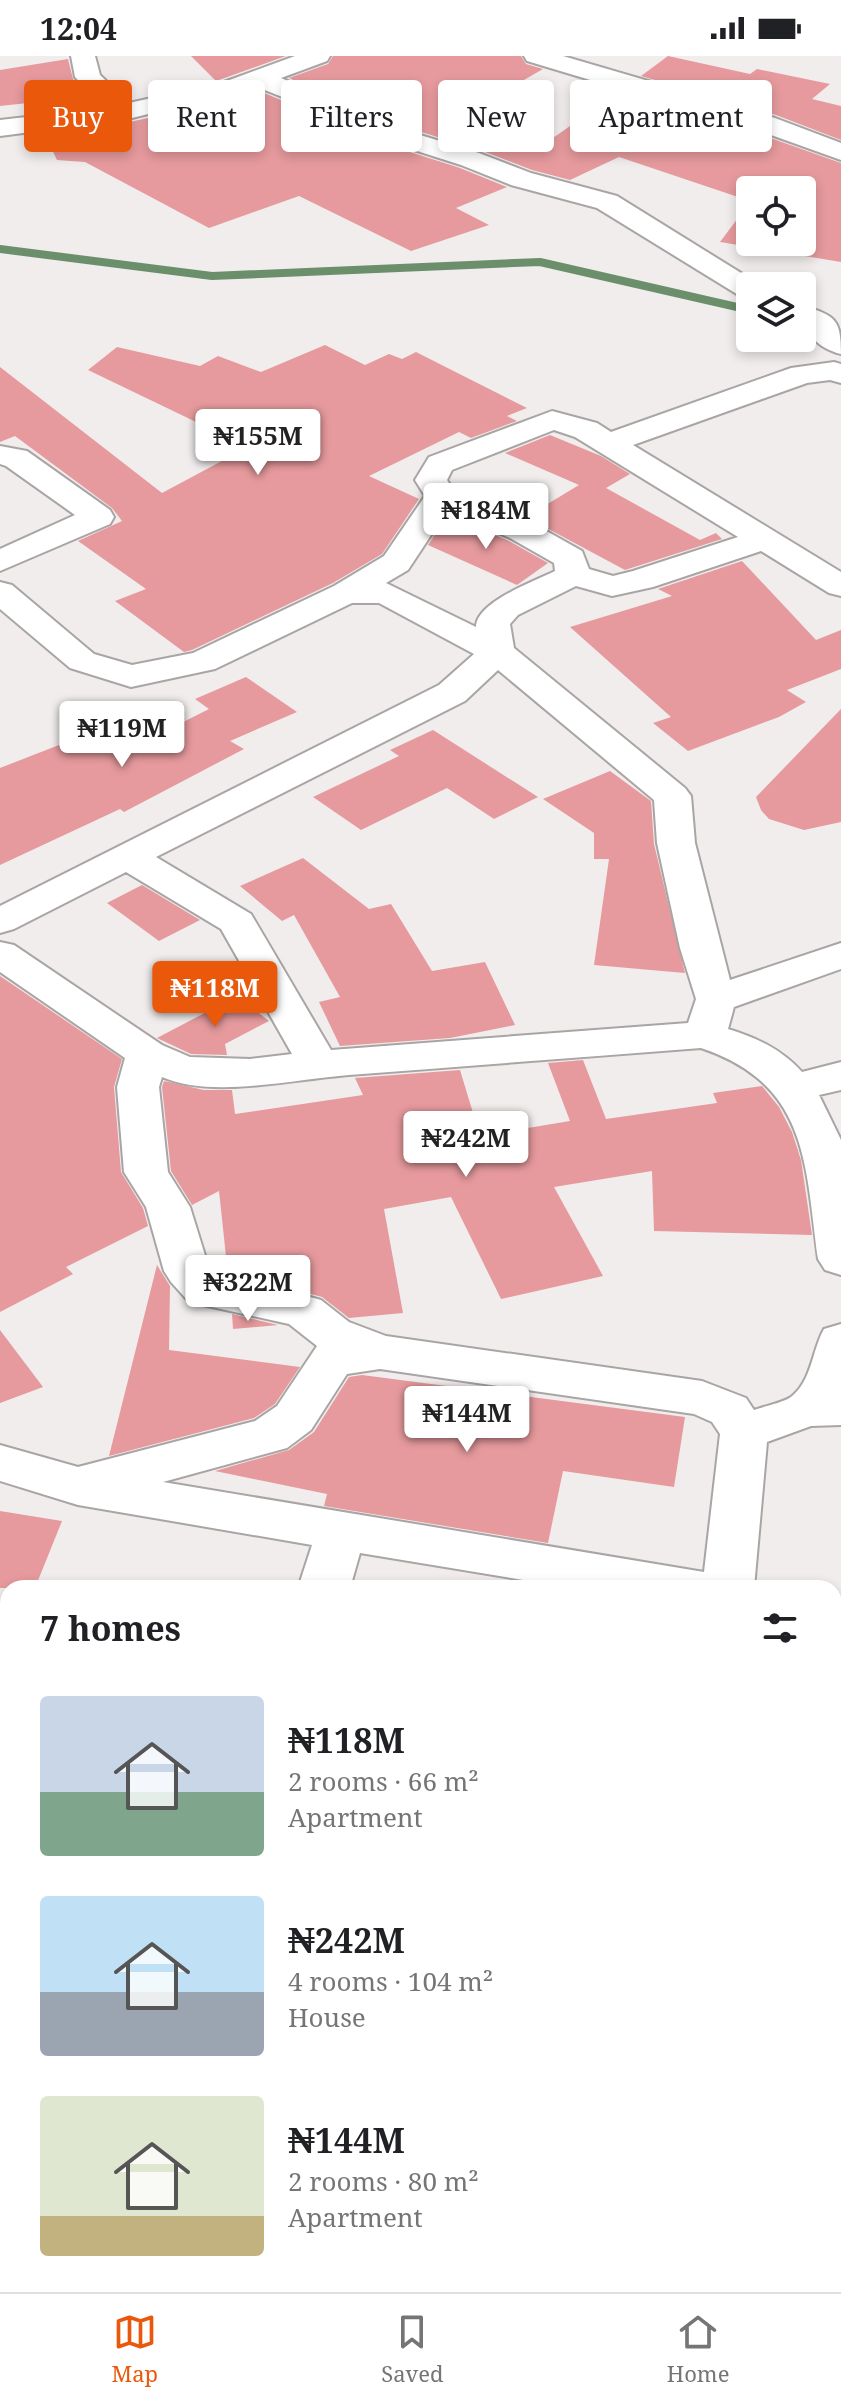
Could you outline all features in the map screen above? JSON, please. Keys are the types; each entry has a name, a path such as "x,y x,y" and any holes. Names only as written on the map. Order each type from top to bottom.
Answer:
{"street":[{"path":"83,56 91,80"},
{"path":"132,110 260,79 318,56"},
{"path":"536,56 752,119 841,152"},
{"path":"260,79 304,97 323,113 470,159 521,179 607,202 736,281"},
{"path":"0,128 24,125"},
{"path":"816,321 826,326 824,333 841,345"},
{"path":"607,444 697,409 802,374 841,355"},
{"path":"802,374 834,371 841,374"},
{"path":"573,575 570,558 522,531 441,496 431,480 440,464 552,420 586,430 841,586"},
{"path":"0,455 16,458 98,517 0,561"},
{"path":"0,592 82,661 131,676 203,662 346,593 396,563 441,496"},
{"path":"497,652 492,622 506,608 573,575 612,586 641,580 762,540"},
{"path":"346,593 385,593 497,652 672,796 679,858 700,948 710,1017 795,1087 832,1140 841,1259"},
{"path":"0,921 452,693 497,652"},
{"path":"126,856 237,922 261,969 319,1064"},
{"path":"0,954 147,1054 183,1070 250,1073 710,1017 841,955"},
{"path":"147,1054 138,1087 146,1172 168,1207 187,1271 205,1291 267,1301 305,1312 332,1334 380,1352 702,1398 729,1410 744,1432 729,1580"},
{"path":"795,1087 841,1076"},
{"path":"744,1432 825,1408 841,1341"},
{"path":"78,1486 270,1435 294,1418 334,1357 357,1357 380,1352"},
{"path":"0,1463 78,1486 644,1580"},
{"path":"326,1580 341,1531"}],"building":[{"path":"191,56 286,56 219,80 215,80"},
{"path":"333,56 521,56 526,64 543,69 524,80 438,80 438,137 422,132 422,80 289,78 328,64"},
{"path":"668,56 750,74 757,69 830,84 812,99 841,106 841,140 772,114 772,80 655,80 641,76"},
{"path":"68,59 74,80 24,80 24,103 0,106 0,70"},
{"path":"265,93 281,100 281,152 410,152 507,187 456,208 489,225 411,251 299,196 209,228 85,162 57,160 53,152 132,152 132,121 148,118 148,152 265,152"},
{"path":"570,126 570,152 772,152 772,139 841,163 841,262 805,256 816,256 816,176 736,176 736,196 619,157 570,180 532,170 485,152 554,152 554,137"},
{"path":"736,221 736,245 720,242"},
{"path":"325,345 365,365 389,354 402,359 416,352 527,408 507,416 517,421 471,438 459,432 369,476 419,499 382,554 333,583 192,650 184,652 115,601 146,589 78,541 122,521 112,508 15,436 0,442 0,367 162,493 248,447 88,370 117,347 200,366 218,356 261,372"},
{"path":"550,435 601,456 630,474 606,488 700,540 716,533 722,539 625,570 526,517 579,485 505,453"},
{"path":"448,515 509,541 548,563 517,585 428,545"},
{"path":"742,561 816,640 841,630 841,669 787,690 806,702 779,717 688,751 653,723 671,717 570,627 672,596 658,589"},
{"path":"246,677 297,712 230,741 244,749 124,812 120,809 0,865 0,768 100,729 126,751 209,709 195,699"},
{"path":"841,709 841,822 804,830 769,819 756,797"},
{"path":"433,730 538,797 494,819 447,788 361,830 313,797 399,756 390,750"},
{"path":"610,771 651,801 654,844 685,973 594,965 609,859 594,859 594,833 543,799"},
{"path":"303,858 369,909 391,904 432,971 485,962 515,1025 450,1038 340,1046 319,1002 340,997 294,915 282,921 240,886"},
{"path":"142,885 200,920 159,941 107,903"},
{"path":"0,976 122,1059 114,1087 121,1172 143,1208 148,1226 66,1267 73,1274 0,1312"},
{"path":"237,996 269,1021 225,1044 227,1055 191,1054 157,1038"},
{"path":"583,1060 606,1119 717,1103 713,1093 762,1086 779,1107 792,1132 801,1160 812,1235 654,1231 652,1171 554,1187 603,1276 501,1299 451,1197 384,1209 403,1313 349,1318 322,1297 228,1275 219,1191 192,1205 171,1171 162,1087 164,1081 204,1090 232,1090 235,1114 363,1095 355,1078 460,1070 480,1136 570,1121 548,1063"},
{"path":"157,1265 170,1286 169,1350 300,1367 275,1404 254,1418 109,1456"},
{"path":"232,1314 278,1325 233,1329"},
{"path":"0,1330 43,1387 0,1403"},
{"path":"362,1375 685,1417 674,1487 563,1471 548,1543 324,1506 327,1494 215,1471 289,1450 314,1432 349,1377"},
{"path":"0,1511 62,1521 38,1580 0,1580"}],"waterway":[{"path":"0,249 212,276 540,262 736,307"}]}
